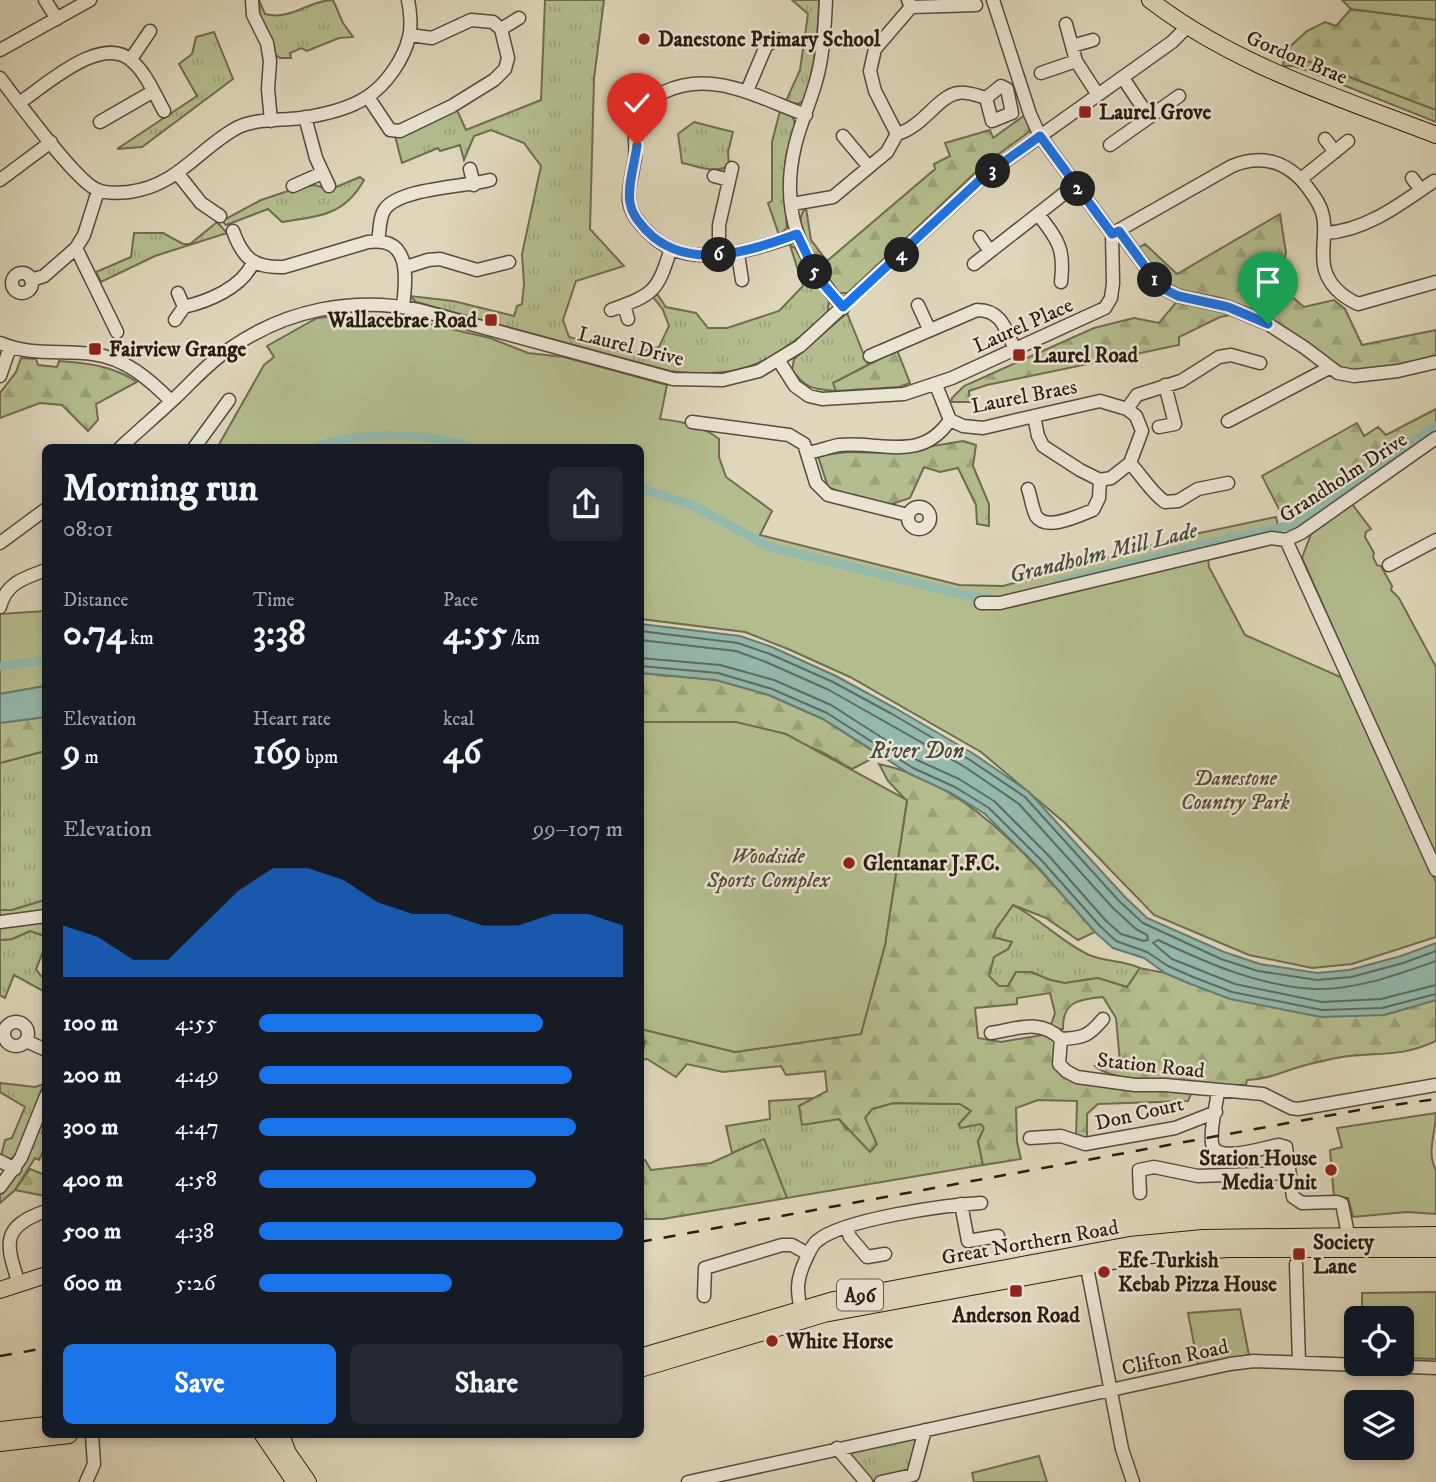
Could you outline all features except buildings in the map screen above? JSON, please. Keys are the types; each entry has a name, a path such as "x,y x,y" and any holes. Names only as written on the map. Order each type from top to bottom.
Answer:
{"main road":[{"name":"Gordon Brae","path":"1150,0 1187,27 1234,54 1436,135"},
{"name":"Great Northern Road","path":"644,1356 801,1314 834,1300 1086,1259 1111,1261 1190,1251 1294,1248 1436,1235"},
{"name":"Great Northern Road","path":"801,1314 862,1307 1086,1259 1142,1243 1203,1238 1436,1249"},
{"path":"0,1290 42,1276"},
{"name":"A96","path":"644,1368 801,1314"},
{"path":"1,1440 42,1426"},
{"path":"1,1440 42,1437"},
{"path":"265,1438 295,1482"},
{"path":"282,1438 288,1453 308,1482"}],"street":[{"path":"45,0 57,19"},
{"path":"0,50 90,0"},
{"path":"252,0 253,15 267,43 270,61 268,75 271,121"},
{"path":"0,78 80,178 98,191 118,193 156,187 178,174 234,129 247,124 305,117 350,105 368,97 389,75 402,55 410,35 408,0"},
{"path":"826,0 819,70 795,145 791,173 792,204 797,234 818,278 843,307"},
{"path":"993,0 1030,114 1040,136 1075,185 1160,287 1178,296 1228,307 1268,324 1305,348 1329,368 1346,376 1436,362"},
{"path":"897,134 875,91 870,71 875,50 910,4 976,5"},
{"path":"501,29 519,18"},
{"path":"368,97 390,130 400,131 452,106 494,80 505,69 508,58 501,29 493,22 471,20 432,38 410,35"},
{"path":"1066,24 1076,61 1098,95"},
{"name":"Laurel Drive","path":"124,444 229,349 264,328 316,309 358,304 403,307 673,379 731,379 760,371 800,346 983,177 1172,42 1187,27"},
{"path":"131,59 150,31"},
{"path":"747,91 766,46 777,39"},
{"path":"1072,46 1093,40"},
{"path":"19,103 88,57 107,51 131,59 164,111"},
{"path":"1041,73 1076,61"},
{"path":"1123,78 1149,117"},
{"path":"797,234 738,254 698,254 671,248 656,241 638,221 629,200 637,145 638,110 655,95 683,85 713,83 747,91 806,115"},
{"path":"100,122 122,117 152,92"},
{"path":"792,204 833,197 887,152 897,134 910,131 949,96 961,92 986,99"},
{"path":"1110,145 1179,96"},
{"path":"305,117 322,173 329,186"},
{"path":"842,136 869,167"},
{"path":"1325,139 1335,152"},
{"path":"1301,179 1348,141"},
{"path":"0,180 51,142"},
{"path":"1116,233 1216,174 1245,161 1269,160 1290,168 1317,201 1323,215 1323,256 1328,279 1342,296 1358,304 1436,282"},
{"path":"470,169 474,184"},
{"path":"293,186 322,173"},
{"path":"178,174 201,203 212,203 220,216"},
{"path":"714,176 731,174 719,225 719,255"},
{"path":"1412,178 1420,190"},
{"path":"379,241 384,209 395,200 422,191 490,180"},
{"path":"1325,233 1352,229 1434,181"},
{"path":"974,264 1075,185"},
{"path":"31,280 44,276 76,248 84,235 98,191"},
{"path":"1038,214 1058,241 1062,257 1061,282"},
{"path":"233,231 238,247 253,263 272,267 284,267 379,241 398,252 406,267 403,307"},
{"name":"Laurel Place","path":"779,361 795,386 802,392 822,399 904,394 936,385 1105,308 1111,298 1116,233"},
{"path":"980,237 990,251"},
{"path":"76,248 117,332"},
{"path":"611,310 644,298 656,286 671,248"},
{"path":"488,250 493,264"},
{"path":"738,254 742,280"},
{"path":"1047,259 1062,257"},
{"path":"406,267 428,260 440,260 477,270 509,262"},
{"path":"175,320 184,307 202,303 236,284 253,263"},
{"path":"177,293 184,307"},
{"path":"918,304 929,330"},
{"path":"624,305 628,319"},
{"path":"870,356 976,310 985,310 1000,318 1015,350"},
{"path":"0,376 5,345 37,352 92,354 125,364 150,380 172,401"},
{"path":"1034,416 1043,446 1100,480 1111,478 1130,463 1142,431 1136,416 1127,409 1137,395 1181,381 1219,357 1231,355 1260,363"},
{"path":"1239,372 1244,358"},
{"path":"1228,421 1329,368"},
{"path":"807,453 839,445 918,446 932,440 950,420 936,385"},
{"path":"1159,427 1180,423 1165,385"},
{"path":"197,444 229,400"},
{"name":"Laurel Braes","path":"950,420 963,426 983,428 1100,401 1127,409"},
{"path":"692,422 718,431 789,435 804,444 816,482 828,495 908,515"},
{"name":"Grandholm Drive","path":"981,603 1000,603 1271,538 1286,540 1404,469 1436,438"},
{"path":"1130,463 1149,484 1154,494 1165,502 1178,501 1198,489 1228,483"},
{"path":"1028,489 1036,517 1041,522 1049,523 1093,510 1099,498 1100,480"},
{"path":"0,543 42,512"},
{"path":"1286,540 1436,870"},
{"path":"1389,565 1436,540"},
{"path":"1406,555 1413,569"},
{"path":"0,607 8,589 19,580 42,571"},
{"path":"0,922 42,917"},
{"path":"991,1033 1037,1026 1049,1028 1061,1039 1077,1038 1091,1033 1102,1019"},
{"name":"Station Road","path":"1061,1039 1059,1064 1077,1077 1218,1092 1212,1143 1216,1151 1229,1154 1283,1145 1286,1147 1293,1197 1298,1202 1342,1204 1347,1243"},
{"path":"26,1041 42,1048"},
{"path":"1218,1092 1264,1094 1298,1109 1436,1085"},
{"path":"0,1187 15,1169 42,1105"},
{"name":"Don Court","path":"1030,1138 1062,1136 1085,1144 1175,1128 1216,1112"},
{"path":"0,1161 15,1169"},
{"path":"1140,1193 1139,1170 1154,1167 1198,1176 1289,1173"},
{"path":"801,1314 798,1278 817,1240 847,1228 925,1209 981,1203"},
{"path":"961,1204 968,1241 998,1236"},
{"path":"19,1284 10,1258 10,1238 21,1221 42,1213"},
{"path":"847,1228 850,1237 867,1257 885,1254"},
{"path":"704,1296 705,1268 782,1245 792,1245 808,1254"},
{"path":"1086,1259 1122,1449 1133,1482"},
{"path":"1296,1264 1299,1363"},
{"name":"Clifton Road","path":"688,1482 1242,1363 1436,1368"},
{"path":"881,1482 913,1475 925,1430"},
{"path":"86,1482 94,1464 92,1438"},
{"path":"837,1448 866,1482"}],"green space":[{"path":"257,0 265,14 283,15 333,0 343,23 353,37 339,38 307,51 301,48 290,53 291,58 280,58 273,53 255,11"},
{"path":"545,0 604,0 594,79 590,229 624,266 576,281 563,320 569,337 630,354 659,347 669,326 663,310 653,297 657,294 666,307 696,313 708,328 727,328 779,311 803,286 790,245 796,249 809,276 829,300 828,312 791,344 756,364 738,369 718,373 670,371 416,302 410,296 453,301 514,316 517,306 522,304 522,254 541,166 524,143 491,130 474,136 464,160 460,145 440,151 438,148 402,163 395,136 457,110 466,130 541,100"},
{"path":"792,0 819,0 811,75 804,100 798,104 786,101 800,70 808,14"},
{"path":"1342,0 1436,0 1436,20 1351,9"},
{"path":"1351,9 1436,20 1436,110 1284,52 1307,31 1325,22 1336,26"},
{"path":"214,32 233,79 142,147 117,149 197,96 179,64 192,54 196,37"},
{"path":"1284,52 1436,110 1436,122 1303,69 1283,66"},
{"path":"780,111 790,114 795,126 786,156 784,186 787,228 779,235 768,203 772,201 772,142"},
{"path":"1025,115 1033,129 981,167 848,293 838,293 817,264 804,238 801,216 806,208 811,240 827,261 935,169 934,164 950,156 945,143 990,130 993,138"},
{"path":"694,122 733,132 728,152 729,166 711,169 682,163 678,134"},
{"path":"360,177 364,180 348,201 319,216 282,222 268,209 226,225 222,221 261,200 297,188 315,185 329,190"},
{"path":"1280,214 1286,253 1277,284 1304,307 1334,300 1345,309 1362,345 1436,330 1436,357 1351,371 1338,367 1297,335 1259,312 1221,298 1181,290 1165,282 1138,248 1145,244 1177,274"},
{"path":"217,222 227,233 155,256 101,282 96,272 131,257 134,233 163,233 183,244 190,244"},
{"path":"1178,300 1235,314 1220,317 1179,337 1179,345 987,385 969,391 970,402 951,402 964,386 1094,328 1134,318 1159,323"},
{"path":"847,313 868,365 834,383 836,391 806,384 792,370 794,359"},
{"name":"Danestone Country Park","path":"399,317 490,338 528,353 564,357 667,385 660,419 691,425 719,439 719,457 726,477 772,511 760,535 959,585 1003,586 1186,536 1276,517 1282,542 1208,560 1209,567 1245,635 1345,679 1436,882 1436,937 1352,964 1312,968 1249,955 1154,915 1065,823 981,752 850,677 745,632 644,619 644,444 219,444 264,365 274,357 267,346 317,318"},
{"path":"897,350 910,383 899,387 836,391 833,383"},
{"path":"21,358 36,359 38,365 57,367 59,361 100,366 137,382 96,404 98,420 88,431 62,405 40,403 0,418 0,393 16,372"},
{"path":"1436,409 1436,424 1295,521 1286,523 1262,476 1357,423 1364,436 1378,427 1386,435"},
{"path":"963,441 976,445 973,466 989,504 989,526 977,524 976,505 958,468 940,472 924,467 910,498 889,505 847,495 828,487 818,456 847,452 891,453"},
{"path":"1352,504 1371,529 1366,532 1365,537 1377,565 1381,566 1392,586 1391,590 1399,598 1436,667 1436,859 1302,558 1311,534"},
{"path":"42,611 42,687 0,694 0,614"},
{"path":"644,673 716,680 769,695 823,719 879,755 852,769 820,751 736,722 644,722"},
{"path":"42,717 42,752 0,763 0,723"},
{"name":"Woodside Sports Complex","path":"644,722 736,722 786,734 907,800 885,945 861,1034 735,1052 644,1030"},
{"path":"42,752 42,901 12,910 0,910 0,763"},
{"path":"879,764 912,774 943,789 972,808 1025,854 1095,932 1078,940 1046,918 1013,905 993,937 1012,942 1008,949 994,957 989,976 999,986 1008,986 1016,972 1031,972 1065,983 1098,978 1127,987 1140,968 1165,973 1191,984 1384,1015 1436,1000 1436,1041 1410,1050 1349,1056 1313,1063 1247,1080 1246,1085 1187,1086 1117,1076 1095,1066 1120,1062 1116,1018 1103,997 1080,1001 1069,1007 1063,1020 1063,1029 1051,1025 1055,1013 1050,993 1017,998 1017,1004 975,1008 978,1038 1001,1042 1048,1034 1058,1044 1057,1071 1192,1092 1188,1101 1098,1104 1087,1114 1087,1139 1076,1137 1077,1101 1038,1100 1016,1108 1017,1142 1021,1159 983,1165 978,1141 984,1128 981,1124 960,1128 959,1124 971,1111 960,1104 893,1103 872,1109 865,1118 877,1144 870,1152 839,1119 802,1125 799,1106 827,1091 825,1071 786,1075 781,1066 723,1072 687,1064 676,1077 644,1060 644,1030 735,1052 861,1033 885,945 907,801 888,781"},
{"path":"42,901 42,935 30,931 12,939 0,940 0,910 12,910"},
{"path":"1013,905 1087,954 1140,968 1127,987 1097,978 1065,983 1031,972 1016,972 1008,986 999,986 988,976 994,957 1008,949 1011,943 993,938"},
{"path":"30,931 42,935 42,954 36,969 42,976 42,990 14,975 5,998 0,995 0,940 12,939"},
{"path":"0,1083 35,1087 42,1085 42,1093 17,1156 7,1160 1,1156 5,1140 12,1138 25,1107 0,1092"},
{"path":"814,1098 799,1106 839,1119 847,1130 865,1118 872,1109 893,1103 960,1104 971,1111 959,1124 981,1124 985,1128 978,1141 983,1165 787,1198 764,1139 732,1153 726,1126 770,1119 769,1101"},
{"path":"42,1112 42,1154 39,1160 35,1158 15,1190 0,1203 0,1193"},
{"path":"1436,1113 1432,1157 1436,1170 1436,1214 1407,1212 1353,1217 1348,1198 1334,1197 1330,1150 1342,1147 1337,1128"},
{"path":"764,1139 787,1198 663,1219 644,1219 644,1160 651,1170 711,1163"},
{"path":"30,1169 42,1174 42,1195 15,1190"},
{"path":"1436,1292 1436,1359 1414,1358 1414,1306 1362,1306 1362,1293"},
{"path":"1240,1309 1249,1355 1198,1365 1188,1313"},
{"path":"925,1430 916,1470 881,1482 866,1482 837,1448"},
{"path":"1039,1456 1047,1482 974,1482 972,1473"}],"water":[{"name":"River Don","path":"644,624 740,636 772,647 836,676 895,708 974,754 1029,792 1147,918 1224,952 1260,964 1317,973 1349,970 1436,943 1436,1000 1384,1015 1321,1017 1230,999 1165,973 1144,958 1113,948 985,814 951,793 910,774 823,719 769,695 716,680 644,673"},
{"path":"42,687 42,717 0,723 0,694"}],"waterway":[{"name":"Grandholm Mill Lade","path":"1058,583 1198,546 1296,524 1436,426"},
{"name":"Grandholm Mill Lade","path":"323,444 370,436 417,436 461,444"},
{"name":"Grandholm Mill Lade","path":"644,489 692,505 770,547 973,597 990,598"},
{"name":"Grandholm Mill Lade","path":"0,666 42,661"}],"railway":[{"path":"644,1241 1359,1110 1436,1099"},
{"path":"0,1356 42,1349"}],"place":[{"name":"Danestone Primary School","path":"644,39"},
{"name":"Laurel Grove","path":"1085,112"},
{"name":"Wallacebrae Road","path":"491,320"},
{"name":"Fairview Grange","path":"95,349"},
{"name":"Laurel Road","path":"1019,355"},
{"name":"Glentanar J.F.C.","path":"849,863"},
{"name":"Station House Media Unit","path":"1331,1170"},
{"name":"Society Lane","path":"1299,1254"},
{"name":"Efe Turkish Kebab Pizza House","path":"1104,1272"},
{"name":"Anderson Road","path":"1016,1291"},
{"name":"White Horse","path":"772,1341"}],"route":[{"path":"637,145 629,200 638,221 656,241 671,248 698,254 719,255 738,254 797,234 818,278 843,307 983,177 1040,136 1112,234 1119,231 1160,287 1178,296 1206,300 1228,307 1268,324"}]}
